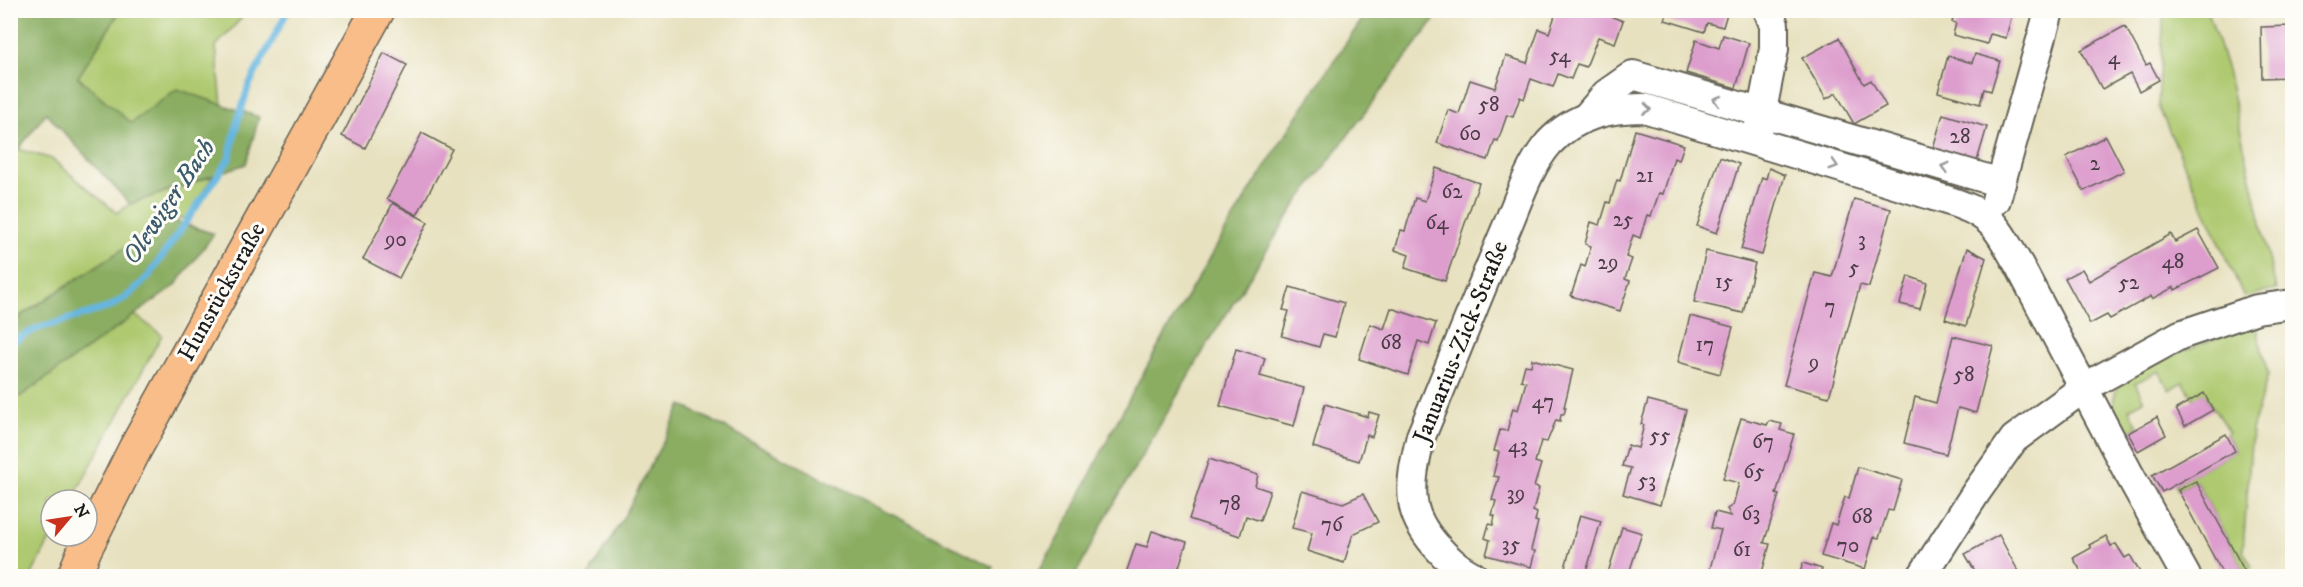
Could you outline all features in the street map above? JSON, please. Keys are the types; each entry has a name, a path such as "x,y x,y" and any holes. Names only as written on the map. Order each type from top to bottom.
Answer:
{"main road":[{"name":"Hunsrückstraße","path":"74,576 85,549 135,450 378,10"}],"street":[{"path":"1756,142 1774,49 1774,25 1768,10"},
{"path":"1989,222 2048,10"},
{"name":"Januarius-Zick-Straße","path":"1473,576 1462,571 1444,556 1417,515 1413,502 1414,467 1421,436 1478,294 1537,162 1549,143 1568,127 1589,114 1606,94 1634,75 2001,183"},
{"name":"Januarius-Zick-Straße","path":"1589,114 1620,108 1644,108 1962,206 1976,212 1989,222 1999,232 2019,265 2128,472 2186,576"},
{"path":"1922,576 2014,438 2085,387 2180,335 2257,309 2292,304"}],"green space":[{"path":"11,10 120,11 78,77 131,123 177,89 259,117 246,164 130,204 46,113 11,159"},
{"path":"120,11 248,11 216,46 222,105 177,89 131,124 78,77"},
{"path":"1368,11 1441,11 1295,206 1208,343 1106,517 1075,576 1035,576 1070,516 1122,412 1209,258 1303,108"},
{"path":"2164,11 2208,11 2227,70 2276,290 2244,297 2158,106"},
{"path":"18,149 52,159 117,213 130,204 213,176 187,218 169,219 11,322 10,159"},
{"path":"169,219 214,234 175,286 11,403 11,322"},
{"path":"135,315 162,335 79,488 39,488 39,548 46,548 31,576 11,576 11,403"},
{"path":"2256,325 2268,375 2252,430 2243,550 2252,567 2245,572 2196,481 2178,490 2175,484 2235,451 2226,434 2229,432 2204,394 2194,399 2183,382 2169,390 2159,371 2135,383 2144,401 2129,409 2139,427 2126,434 2115,414 2113,403 2116,391 2138,372 2180,352"},
{"path":"682,405 993,567 990,576 588,576 626,513"}],"building":[{"path":"1557,10 1581,13 1582,10 1594,10 1623,21 1615,43 1598,37 1586,67 1577,64 1571,79 1558,74 1553,87 1531,79 1524,99 1520,97 1513,117 1507,115 1498,141 1495,140 1488,160 1437,143 1448,110 1459,114 1470,80 1495,88 1506,56 1527,63 1539,29 1549,33"},
{"path":"1668,10 1728,10 1723,27 1707,23 1704,32 1665,20"},
{"path":"1956,10 2013,10 2006,38 1990,34 1987,44 1953,35 1956,23 1952,22"},
{"path":"2125,26 2146,65 2150,63 2159,80 2139,91 2130,74 2102,89 2081,50"},
{"path":"2292,26 2292,77 2262,78 2261,27"},
{"path":"1723,35 1749,43 1736,88 1686,73 1696,40 1719,48"},
{"path":"1839,38 1864,84 1871,80 1886,106 1854,124 1836,93 1826,99 1802,58"},
{"path":"384,53 407,65 365,148 342,136"},
{"path":"1975,54 2000,61 1991,91 1984,89 1980,104 1938,92 1948,56 1972,63"},
{"path":"1943,114 1987,127 1977,161 1933,148"},
{"path":"1635,130 1684,145 1679,160 1674,158 1663,194 1659,193 1651,216 1647,215 1640,238 1633,235 1626,257 1632,259 1625,279 1630,281 1620,311 1571,296 1581,265 1585,267 1591,246 1585,244 1591,222 1600,225 1617,180 1620,181"},
{"path":"422,133 452,149 417,215 387,199"},
{"path":"2106,136 2124,171 2084,191 2066,157"},
{"path":"1720,157 1739,164 1717,233 1697,226"},
{"path":"1436,168 1479,183 1445,281 1405,268 1409,255 1395,250 1401,230 1405,231 1415,198 1425,201"},
{"path":"1769,168 1785,175 1762,255 1741,249 1762,177 1766,179"},
{"path":"1854,199 1891,209 1869,287 1860,285 1829,397 1784,385 1815,273 1832,277"},
{"path":"393,203 428,222 399,278 363,259"},
{"path":"2198,230 2219,268 2175,290 2174,287 2152,299 2151,296 2110,319 2107,315 2090,324 2065,278 2082,269 2089,281 2171,234 2175,242"},
{"path":"1967,248 1986,258 1966,326 1945,319"},
{"path":"1706,251 1755,263 1743,313 1694,302"},
{"path":"1908,276 1927,283 1920,309 1900,304"},
{"path":"1290,287 1344,303 1335,337 1323,334 1319,347 1282,336 1289,311 1283,310"},
{"path":"1391,308 1436,323 1429,345 1418,341 1408,375 1359,359 1370,324 1384,329"},
{"path":"1690,316 1733,327 1720,374 1678,362"},
{"path":"1953,336 1993,346 1976,413 1958,408 1946,454 1904,443 1915,397 1936,403"},
{"path":"1236,349 1265,358 1260,376 1304,388 1294,426 1220,406"},
{"path":"1532,359 1573,370 1564,414 1561,414 1560,421 1556,420 1547,442 1541,441 1535,462 1541,464 1534,487 1539,488 1533,511 1537,513 1535,521 1538,522 1531,550 1535,551 1531,567 1486,555 1490,540 1485,538 1489,524 1493,525 1495,516 1492,515 1496,501 1492,500 1499,477 1493,476 1499,452 1494,451 1500,430 1507,431 1513,408 1518,410 1526,382 1521,380 1525,365 1531,366"},
{"path":"2204,393 2213,410 2185,426 2176,409"},
{"path":"1648,400 1686,410 1660,505 1623,494 1631,468 1622,466 1628,445 1638,448 1644,425 1641,424"},
{"path":"1325,404 1368,417 1369,412 1379,415 1372,437 1367,435 1359,461 1313,447"},
{"path":"2157,417 2166,435 2138,451 2128,433"},
{"path":"1741,418 1767,425 1769,421 1782,424 1780,430 1794,434 1764,543 1770,544 1761,576 1710,576 1708,575 1721,530 1711,528 1715,512 1731,516 1727,509 1733,505 1739,483 1723,479"},
{"path":"2226,434 2235,451 2162,492 2152,475"},
{"path":"1209,459 1258,475 1255,486 1270,491 1260,521 1246,516 1240,536 1189,519"},
{"path":"1858,467 1902,480 1893,511 1888,510 1879,538 1874,537 1865,569 1821,556 1831,523 1836,525 1845,497 1849,498"},
{"path":"2196,481 2245,572 2236,576 2224,576 2178,490"},
{"path":"1302,491 1343,503 1363,494 1378,522 1353,534 1344,563 1307,551 1312,533 1292,528"},
{"path":"1580,515 1601,521 1585,576 1564,571"},
{"path":"1622,527 1642,533 1628,576 1607,576"},
{"path":"1152,531 1187,542 1176,576 1125,576 1136,544 1147,547"},
{"path":"1999,535 2021,576 1978,576 1965,554"},
{"path":"2106,536 2111,546 2116,544 2125,558 2130,555 2142,576 2084,576 2073,558 2091,548 2089,545"},
{"path":"1803,563 1822,569 1820,576 1799,576"}],"waterway":[{"name":"Olewiger Bach","path":"10,343 36,329 110,307 129,295 148,277 229,159 249,85 288,10"}]}
